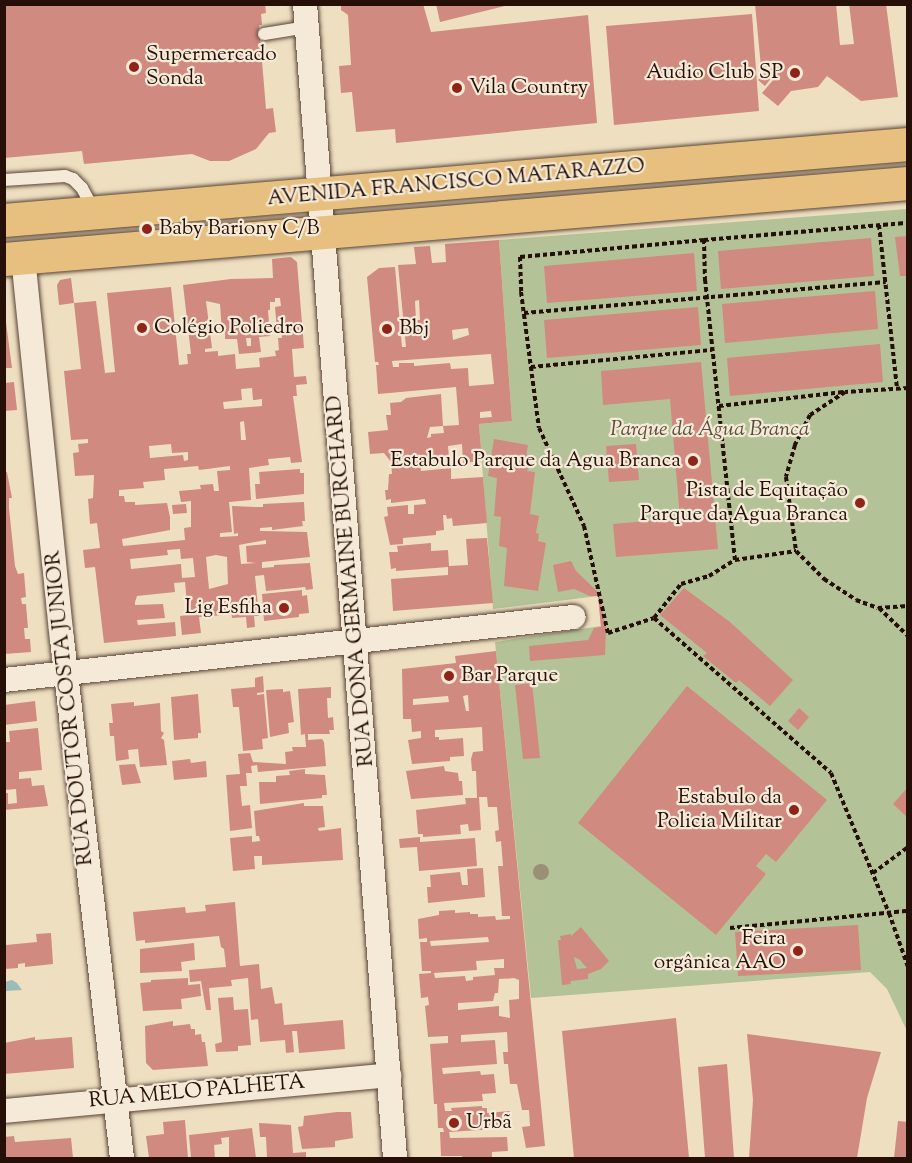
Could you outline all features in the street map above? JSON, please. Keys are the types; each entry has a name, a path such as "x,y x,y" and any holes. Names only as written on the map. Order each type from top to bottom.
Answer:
{"main road":[{"name":"AVENIDA FRANCISCO MATARAZZO","path":"4,220 908,144"},
{"name":"AVENIDA FRANCISCO MATARAZZO","path":"14,258 908,183"}],"street":[{"name":"RUA DONA GERMAINE BURCHARD","path":"306,16 395,1158"},
{"name":"RUA DOUTOR COSTA JUNIOR","path":"14,258 66,674 122,1158"},
{"path":"4,680 574,617"},
{"name":"RUA MELO PALHETA","path":"4,1110 389,1075"}],"lane":[{"path":"264,34 306,16"},
{"path":"6,178 65,176 73,179 82,188 95,213"}],"path":[{"path":"796,551 735,560 709,576 681,584 654,618 608,633 584,526 539,428 524,313 520,257 908,223"},
{"path":"879,225 897,388"},
{"path":"704,240 706,297 735,560"},
{"path":"524,313 886,282"},
{"path":"531,367 712,350"},
{"path":"718,406 844,392 908,388"},
{"path":"844,392 810,415 795,446 786,477 796,551 824,579 856,600 878,608 908,636"},
{"path":"878,608 908,606"},
{"path":"654,618 831,773 890,913 908,967"},
{"path":"873,873 908,847"},
{"path":"730,928 908,911"}],"green space":[{"name":"Parque da Água Branca","path":"907,209 907,1031 887,989 870,972 531,998 495,642 601,626 598,596 493,609 479,424 512,421 499,240"}],"water":[{"path":"12,980 22,990 5,991 5,982"}],"building":[{"name":"Supermercado Sonda","path":"4,4 265,4 266,13 261,14 262,25 259,25 266,109 273,108 276,132 269,133 256,149 229,161 210,161 192,154 84,164 82,151 4,158"},
{"path":"341,4 423,4 431,32 588,15 597,123 396,143 395,129 356,132 352,92 341,93 339,66 351,65 348,15 341,10"},
{"path":"436,4 509,4 509,5 440,22"},
{"path":"755,4 836,4 840,45 854,44 849,4 886,4 898,97 861,101 827,76 818,87 791,91 778,106 762,93 774,79 772,77 765,86 758,80 765,72 761,67"},
{"path":"752,14 759,111 614,125 606,26"},
{"path":"908,236 908,276 900,276 895,237"},
{"path":"871,238 874,276 721,289 718,251"},
{"path":"499,240 512,421 479,424 482,461 463,463 462,444 448,446 449,458 444,458 444,461 420,461 421,471 451,468 451,479 483,477 487,523 453,526 452,518 447,519 446,515 443,515 444,530 436,531 436,535 403,538 403,544 390,545 384,517 388,516 387,507 408,505 408,514 414,514 414,505 426,504 425,499 391,503 391,499 386,500 385,490 388,490 389,474 392,474 391,462 384,453 370,454 368,432 388,430 386,415 391,415 390,403 401,402 406,398 441,394 443,426 459,425 456,387 378,394 376,365 379,365 375,362 367,277 379,268 395,267 402,347 406,347 398,265 416,264 414,247 430,246 432,263 446,262 445,244","holes":["419,300 420,320 416,320 415,301","468,328 469,335 453,340 452,330","491,354 494,384 469,386 468,368 451,369 450,363 414,366 414,363 399,363 399,367 393,367 392,361","491,411 492,417 480,418 480,412","443,426 444,433 431,434 431,437 427,438 430,427"]},
{"path":"694,253 697,291 547,303 544,266"},
{"path":"291,257 297,262 304,348 292,349 294,377 306,376 307,384 296,385 297,396 293,396 302,462 291,463 290,457 268,459 269,465 249,468 251,500 229,502 232,532 220,533 220,537 238,536 238,533 234,534 232,506 263,507 263,504 304,502 303,526 272,530 272,527 260,528 260,531 307,532 310,557 262,562 262,568 310,563 313,589 306,590 305,587 266,591 264,575 255,576 259,616 254,616 255,627 247,628 246,617 232,618 231,610 222,611 223,615 199,617 201,633 182,635 180,616 188,615 185,582 174,583 175,592 137,596 135,605 163,604 165,618 137,620 138,625 175,622 176,636 104,643 95,567 85,568 83,550 100,548 97,523 90,524 88,499 93,498 94,475 75,476 73,453 79,452 78,444 88,443 88,439 71,440 64,371 81,369 74,303 96,301 105,373 115,372 107,293 171,287 179,365 188,364 187,354 191,354 183,285 231,279 273,278 272,259","holes":["275,298 280,298 281,306 275,307 277,330 281,329 282,338 278,338 279,350 275,351 276,356 259,358 260,367 236,369 235,354 218,356 218,351 205,352 205,349 212,348 206,301 220,304 222,332 225,332 225,339 237,339 239,354 261,352 259,337 270,336 268,310 270,310 270,302 275,302","246,338 251,338 251,346 247,346","252,388 253,400 262,399 262,406 224,409 223,402 242,400 241,389","244,421 246,440 241,440 240,422","171,444 172,453 188,452 188,460 184,461 183,455 150,458 149,446","198,466 199,470 230,466 230,470 217,471 219,491 214,491 213,484 200,485 201,489 179,491 181,502 191,501 191,527 184,528 185,540 123,546 122,539 170,530 170,517 167,503 135,505 135,502 125,502 124,496 119,496 119,490 144,488 143,482 165,480 164,469","266,540 266,544 246,546 247,562 256,563 241,564 239,545","180,549 181,559 193,558 195,577 182,578 181,564 131,569 130,559 168,555 167,550","216,555 227,557 228,584 209,589 206,557"]},
{"path":"71,278 74,303 59,305 57,285 60,280"},
{"path":"875,291 878,329 725,343 722,304"},
{"path":"4,307 12,368 4,368"},
{"path":"698,307 701,345 547,358 544,320"},
{"path":"880,344 883,382 730,396 727,358"},
{"name":"Estabulo Parque da Agua Branca","path":"701,362 718,549 616,557 613,524 680,518 670,399 603,405 601,371"},
{"path":"14,382 17,410 4,411 4,383"},
{"path":"494,439 528,445 525,463 529,464 527,471 535,472 530,514 539,516 536,533 539,534 538,541 546,543 538,591 504,586 507,548 499,546 501,517 494,516 497,478 488,476"},
{"path":"636,444 639,480 609,482 606,446"},
{"path":"300,469 300,473 304,473 304,494 256,499 255,484 260,484 259,472"},
{"path":"7,472 12,498 9,498 9,508 15,566 18,574 24,573 26,597 21,598 22,604 26,604 28,628 24,628 25,639 30,639 31,652 4,654 4,473"},
{"path":"186,504 187,513 173,514 172,505"},
{"path":"487,538 493,603 393,611 391,579 448,575 448,567 396,571 396,568 391,569 389,552 398,552 397,546 431,543 431,551 448,550 449,566 468,565 466,539"},
{"path":"571,561 576,571 599,593 606,628 605,655 530,661 529,646 588,640 594,628 601,627 598,596 590,596 574,589 558,592 553,565"},
{"path":"684,588 730,622 793,680 770,706 739,680 736,683 703,656 707,653 660,615"},
{"path":"302,590 302,596 307,595 309,613 299,614 299,617 264,621 262,594"},
{"path":"496,651 545,1146 526,1148 522,1127 530,1126 529,1110 522,1110 517,1084 510,1084 508,1064 504,1064 503,1052 508,1052 507,1032 461,1035 461,1042 495,1040 497,1064 442,1068 443,1074 480,1071 481,1075 494,1074 496,1093 482,1094 483,1101 444,1103 445,1111 452,1111 451,1108 482,1106 482,1108 487,1108 487,1113 510,1111 511,1128 449,1132 450,1138 507,1137 508,1151 492,1152 492,1158 441,1156 440,1132 444,1132 443,1128 438,1128 437,1104 434,1104 430,1044 448,1043 448,1036 428,1037 425,1006 429,1005 428,997 421,998 419,974 431,973 431,971 422,971 420,942 427,942 427,938 419,939 418,919 439,915 439,911 455,910 455,913 478,914 478,917 495,916 496,920 510,919 510,916 502,916 498,866 503,866 501,841 496,842 495,831 499,830 497,807 488,807 487,797 479,797 481,830 469,831 468,824 460,825 461,834 423,837 423,834 418,834 416,810 466,804 465,798 477,798 476,771 472,771 471,759 473,752 483,751 482,727 435,730 435,737 439,737 439,740 463,738 464,756 450,757 450,761 412,764 408,740 421,738 421,731 412,732 411,719 403,719 402,669 456,663 455,656","holes":["468,695 469,711 466,711 463,696","448,696 449,702 413,705 413,699","488,937 489,942 431,946 430,941","504,959 504,968 494,968 495,975 473,977 473,980 466,981 465,976 435,978 434,973 477,970 476,961","499,979 519,980 519,999 509,1000 510,1018 499,1016 499,1006 458,1010 458,1003 493,1001 495,993 498,993"]},
{"path":"263,676 264,692 257,693 257,695 264,694 268,738 262,739 263,749 243,751 239,707 233,707 231,689 255,687 255,678"},
{"path":"532,683 540,758 523,759 515,685"},
{"name":"Estabulo da Policia Militar","path":"687,686 827,800 776,862 766,854 756,866 766,874 716,935 578,823"},
{"path":"331,687 331,698 327,698 328,718 333,717 334,730 329,730 330,734 308,734 308,740 322,739 324,742 326,766 258,772 257,765 251,766 252,773 246,773 247,786 240,786 242,806 250,805 252,828 230,831 226,775 240,774 238,754 250,753 253,762 286,764 285,752 293,751 292,747 306,747 305,734 301,735 298,689"},
{"path":"283,689 283,692 290,691 294,722 288,723 289,733 270,737 266,690"},
{"path":"198,694 201,733 198,733 198,738 174,740 171,697"},
{"path":"35,701 37,721 4,725 4,705"},
{"path":"134,702 134,706 160,703 161,731 164,733 161,738 164,740 167,765 140,767 138,749 128,750 129,759 116,761 114,736 110,736 109,723 113,723 111,704"},
{"path":"799,708 809,717 798,730 788,721"},
{"path":"38,728 42,770 19,772 19,779 31,778 32,786 44,785 48,806 4,810 4,793 8,793 8,804 17,803 16,789 4,790 4,742 10,742 9,731"},
{"path":"190,759 191,763 206,761 207,777 174,780 172,761"},
{"path":"135,764 141,783 122,785 119,765"},
{"path":"444,766 445,771 458,773 459,781 462,781 463,795 411,799 406,771"},
{"path":"305,769 305,774 325,775 327,795 322,795 322,798 260,804 259,782 276,782 276,776 290,775 289,771"},
{"path":"908,787 908,818 893,804"},
{"path":"304,803 304,806 323,806 325,827 318,828 319,831 341,828 343,860 262,865 262,856 254,856 255,869 233,871 230,838 252,836 252,842 260,841 259,836 256,836 254,811"},
{"path":"420,837 420,842 475,838 477,866 419,871 417,847 400,848 399,839"},
{"path":"483,868 485,897 428,903 427,887 431,887 430,875 460,872 462,885 468,885 467,869"},
{"path":"235,902 240,966 259,964 261,989 272,987 275,1004 282,1003 284,1025 343,1020 345,1049 299,1053 297,1031 292,1031 294,1052 286,1053 285,1040 260,1042 258,1019 251,1020 248,978 231,980 232,986 209,988 211,1010 206,1010 201,981 190,982 189,970 226,967 224,949 221,947 219,936 145,943 145,940 136,941 133,912 185,907 186,913 206,911 205,905"},
{"name":"Feira orgânica AAO","path":"858,925 861,970 738,976 735,932"},
{"path":"581,927 609,961 601,969 588,974 588,979 570,981 571,984 562,985 558,940 561,940 560,936 571,934 571,936","holes":["574,957 587,968 577,969"]},
{"path":"51,933 53,964 25,967 25,963 18,964 18,968 4,969 6,945 37,942 36,934"},
{"path":"194,943 195,960 181,962 182,971 140,973 140,949"},
{"path":"188,978 188,985 200,984 201,996 181,999 182,1009 143,1011 140,983 151,982 151,980"},
{"path":"233,997 234,1010 248,1009 251,1045 238,1046 238,1051 216,1052 215,1044 222,1042 218,998"},
{"path":"676,1018 689,1158 574,1158 562,1031"},
{"path":"173,1021 173,1026 190,1024 191,1029 195,1029 195,1035 201,1034 202,1042 205,1042 208,1066 153,1070 146,1063 145,1026"},
{"path":"747,1034 881,1052 867,1098 857,1158 749,1158 753,1100"},
{"path":"35,1037 35,1040 72,1037 74,1068 4,1074 4,1043"},
{"path":"727,1064 734,1158 705,1158 698,1067"},
{"path":"351,1112 353,1138 335,1141 335,1147 302,1149 298,1127 303,1126 304,1116"},
{"path":"185,1120 188,1158 149,1158 146,1136 164,1134 163,1122"},
{"path":"898,1121 908,1122 908,1158 894,1158"},
{"path":"259,1123 291,1125 293,1153 306,1152 306,1158 267,1158 266,1137 260,1137"},
{"path":"252,1128 256,1158 229,1158 229,1137 221,1138 222,1144 214,1145 215,1158 191,1158 189,1135"},
{"path":"14,1136 15,1142 71,1138 73,1158 4,1158 4,1137"}],"place":[{"name":"Supermercado Sonda","path":"134,67"},
{"name":"Audio Club SP","path":"795,73"},
{"name":"Vila Country","path":"457,88"},
{"name":"Baby Bariony C/B","path":"147,229"},
{"name":"Colégio Poliedro","path":"142,328"},
{"name":"Bbj","path":"387,329"},
{"name":"Estabulo Parque da Agua Branca","path":"693,461"},
{"name":"Pista de Equitação Parque da Agua Branca","path":"860,503"},
{"name":"Lig Esfiha","path":"284,608"},
{"name":"Bar Parque","path":"449,676"},
{"name":"Estabulo da Policia Militar","path":"794,810"},
{"name":"Feira orgânica AAO","path":"798,951"},
{"name":"Urbã","path":"454,1123"}]}
